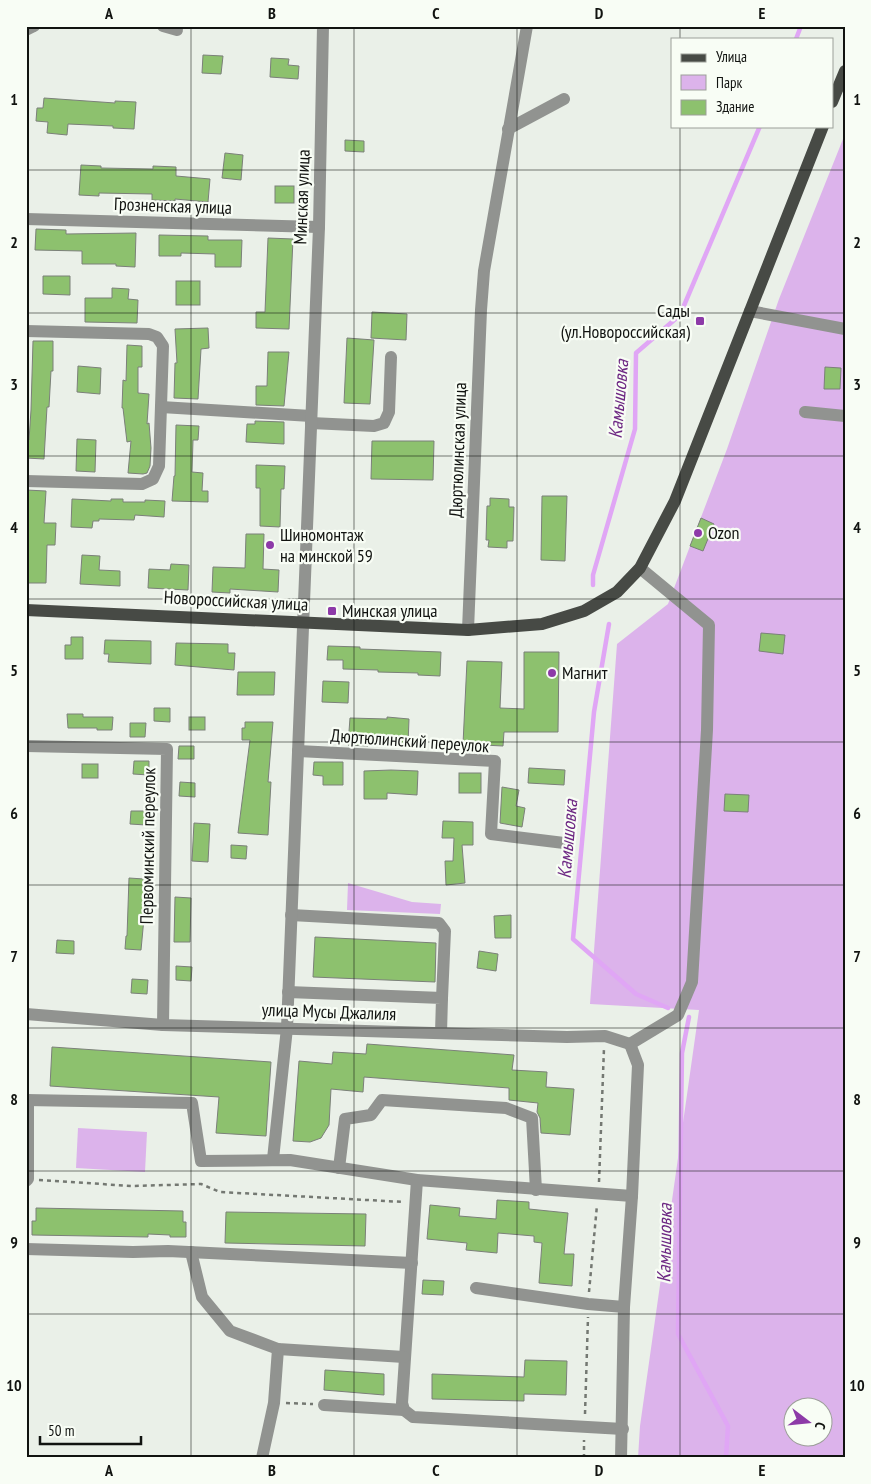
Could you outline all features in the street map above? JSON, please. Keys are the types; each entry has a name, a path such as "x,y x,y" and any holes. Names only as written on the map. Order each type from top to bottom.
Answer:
{"main road":[{"path":"834,97 845,71"},
{"name":"Новороссийская улица","path":"26,610 468,630 542,624 584,611 617,592 640,568 675,501 822,128"}],"street":[{"path":"26,30 34,26"},
{"path":"163,26 177,30"},
{"name":"Минская улица","path":"273,1160 287,1028 319,227 323,26"},
{"name":"Дюртюлинская улица","path":"468,630 480,310 484,271 527,26"},
{"path":"508,129 564,99"},
{"name":"Грозненская улица","path":"26,219 319,227"},
{"path":"750,312 845,329"},
{"path":"26,331 149,334 158,337 163,346 159,466 153,479 142,484 26,481"},
{"path":"161,407 374,426 384,423 389,412 391,357"},
{"path":"805,412 845,416"},
{"path":"621,1458 624,1307 632,1196 638,1065 630,1044 678,1015 692,982 707,730 709,625 640,568"},
{"name":"Первоминский переулок","path":"26,746 167,749 162,1025"},
{"name":"Дюртюлинский переулок","path":"298,751 495,762 491,834 564,843"},
{"path":"291,915 439,923 445,931 440,1033"},
{"path":"288,992 442,998"},
{"name":"улица Мусы Джалиля","path":"26,1014 162,1025 605,1036 630,1044"},
{"path":"27,1180 27,1100 192,1103 201,1161 273,1160 417,1180 598,1195 632,1196"},
{"path":"339,1168 345,1119 371,1114 382,1100 506,1108 532,1118 536,1190"},
{"path":"404,1410 402,1403 404,1357 417,1180"},
{"path":"26,1249 191,1252 412,1263"},
{"path":"191,1252 202,1297 230,1331 278,1349 404,1357"},
{"path":"476,1288 588,1304 624,1307"},
{"path":"262,1458 274,1403 278,1349"},
{"path":"324,1405 404,1410 413,1417 623,1429"}],"path":[{"path":"584,1458 588,1304 598,1195 605,1036"},
{"path":"27,1180 132,1186 201,1184 220,1192 416,1203"},
{"path":"274,1403 324,1405"}],"green space":[{"path":"845,134 845,1458 638,1458 640,1426 699,1010 590,1004 617,644 668,604 727,449 779,299"},
{"path":"348,883 412,902 441,904 440,914 347,910"},
{"path":"78,1128 147,1132 145,1172 76,1168"}],"building":[{"path":"203,55 223,56 221,74 202,73"},
{"path":"271,58 289,59 288,65 299,66 298,79 270,77"},
{"path":"44,98 115,103 115,101 136,102 134,129 68,124 67,135 47,133 48,122 36,121 37,108 43,108"},
{"path":"345,140 364,141 364,152 345,151"},
{"path":"225,153 243,155 241,180 222,178"},
{"path":"81,165 101,166 101,168 153,169 153,166 176,167 176,176 210,179 208,202 175,199 175,201 152,200 152,194 99,193 99,196 79,195"},
{"path":"275,186 294,186 294,203 275,203"},
{"path":"36,229 66,230 66,234 136,233 135,267 116,266 116,264 82,264 82,251 35,250"},
{"path":"159,235 208,236 208,240 242,240 241,267 215,267 215,254 181,253 181,256 159,256"},
{"path":"268,238 293,239 289,329 256,328 256,312 265,312"},
{"path":"43,276 70,276 70,295 43,294"},
{"path":"176,281 200,281 200,305 176,305"},
{"path":"112,288 129,289 128,299 138,300 137,323 85,322 85,298 112,298"},
{"path":"372,312 407,314 406,340 371,338"},
{"path":"208,328 209,348 201,349 198,399 174,398 175,363 177,363 175,329"},
{"path":"347,338 374,340 370,404 344,403"},
{"path":"33,341 53,341 53,371 51,371 49,407 47,407 44,459 26,458 26,440 29,440 31,410"},
{"path":"127,345 142,346 142,367 138,367 138,393 149,394 147,424 149,423 151,448 150,466 147,473 143,474 128,473 131,441 127,442 122,408 123,380 126,381"},
{"path":"268,352 289,352 284,406 256,405 256,386 267,386"},
{"path":"78,366 101,368 100,394 77,392"},
{"path":"825,367 841,368 840,389 824,389"},
{"path":"255,421 284,422 284,444 246,442 247,424 255,424"},
{"path":"176,425 199,426 198,440 193,440 192,472 203,473 202,491 208,491 208,502 172,501 175,476"},
{"path":"77,439 96,440 95,472 76,471"},
{"path":"372,441 434,441 433,480 371,479"},
{"path":"256,465 285,466 284,489 281,489 280,527 260,526 260,488 256,488"},
{"path":"26,490 46,491 44,523 56,523 55,545 47,545 46,583 26,583"},
{"path":"542,496 567,496 565,561 541,560"},
{"path":"490,498 509,499 509,507 514,507 513,541 507,541 507,548 488,547 489,540 486,540 487,506 490,506"},
{"path":"72,499 111,501 111,499 123,499 123,502 165,501 164,517 135,515 134,520 99,519 99,521 93,521 92,528 71,527"},
{"path":"701,518 714,524 703,551 690,546"},
{"path":"246,534 264,534 263,569 279,570 278,592 230,589 230,593 212,592 213,567 245,568"},
{"path":"82,555 100,556 99,570 120,571 120,586 80,584"},
{"path":"171,564 189,565 188,590 148,588 149,569 170,570"},
{"path":"761,633 785,635 783,654 759,651"},
{"path":"71,637 83,637 83,659 65,659 65,645 71,645"},
{"path":"105,640 151,641 151,664 108,662 109,654 104,654"},
{"path":"176,643 228,644 228,653 235,653 234,670 175,665"},
{"path":"328,646 441,652 440,676 418,675 418,673 378,672 378,670 343,669 343,660 327,660"},
{"path":"524,652 559,652 558,732 504,732 503,746 463,744 467,661 502,662 500,708 524,709"},
{"path":"238,672 275,672 274,695 237,695"},
{"path":"323,681 349,682 348,703 322,702"},
{"path":"154,708 170,708 170,722 154,721"},
{"path":"67,714 83,714 83,717 113,717 112,730 68,728"},
{"path":"189,717 205,717 205,730 189,730"},
{"path":"387,717 409,719 408,745 368,742 368,746 348,745 350,718 387,719"},
{"path":"245,722 273,722 268,782 271,782 268,835 238,833 250,740 242,740 242,728 245,728"},
{"path":"130,723 146,723 145,737 130,737"},
{"path":"179,746 194,746 194,759 178,759"},
{"path":"134,761 149,761 149,775 133,774"},
{"path":"314,762 343,762 343,785 323,785 323,776 313,775"},
{"path":"82,764 98,764 98,778 82,778"},
{"path":"529,768 565,770 564,785 528,783"},
{"path":"364,771 418,771 417,795 387,793 387,799 364,799"},
{"path":"459,773 481,773 481,793 459,793"},
{"path":"180,782 195,783 195,797 179,796"},
{"path":"502,787 519,790 516,806 525,808 522,827 500,823"},
{"path":"725,794 749,795 748,812 724,811"},
{"path":"131,811 146,811 146,825 130,824"},
{"path":"443,821 473,822 473,845 462,845 465,883 446,885 445,861 453,861 454,838 442,838"},
{"path":"194,823 210,824 208,862 192,861"},
{"path":"231,845 247,846 246,859 231,858"},
{"path":"129,878 144,879 144,918 141,950 125,949"},
{"path":"175,897 191,898 190,942 174,942"},
{"path":"511,915 511,938 495,938 494,916"},
{"path":"315,937 436,943 435,982 313,977"},
{"path":"57,940 74,941 74,954 56,953"},
{"path":"479,951 498,954 496,971 477,968"},
{"path":"176,966 192,967 191,981 176,980"},
{"path":"132,979 148,980 147,994 131,993"},
{"path":"367,1044 514,1055 512,1070 547,1072 546,1087 574,1089 570,1135 541,1133 540,1118 537,1112 538,1103 509,1100 509,1088 364,1077 363,1092 331,1089 329,1125 321,1138 310,1142 293,1141 299,1061 332,1064 333,1052 366,1054"},
{"path":"52,1047 271,1062 266,1136 216,1133 219,1097 50,1086"},
{"path":"497,1200 529,1202 529,1209 568,1213 564,1254 574,1254 572,1286 539,1283 542,1243 534,1242 534,1236 498,1233 497,1253 466,1250 467,1243 427,1239 430,1205 460,1208 459,1216 496,1219"},
{"path":"36,1208 183,1211 183,1222 186,1222 186,1237 148,1234 148,1237 32,1235 32,1221 36,1221"},
{"path":"226,1212 366,1214 365,1246 225,1243"},
{"path":"423,1280 444,1281 443,1295 422,1294"},
{"path":"525,1360 567,1361 566,1395 524,1394 524,1401 432,1399 432,1374 524,1377"},
{"path":"325,1370 384,1374 384,1395 324,1390"}],"waterway":[{"name":"Камышовка","path":"796,38 801,26"},
{"name":"Камышовка","path":"593,585 593,575 635,429 636,353 680,315 759,128"},
{"name":"Камышовка","path":"609,624 594,712 573,939 636,994 668,1008"},
{"name":"Камышовка","path":"689,1017 682,1053 678,1334 728,1426 726,1458"}],"place":[{"name":"Сады (ул.Новороссийская)","path":"700,321"},
{"name":"Ozon","path":"698,533"},
{"name":"Шиномонтаж на минской 59","path":"270,545"},
{"name":"Минская улица","path":"332,611"},
{"name":"Магнит","path":"552,673"}]}
